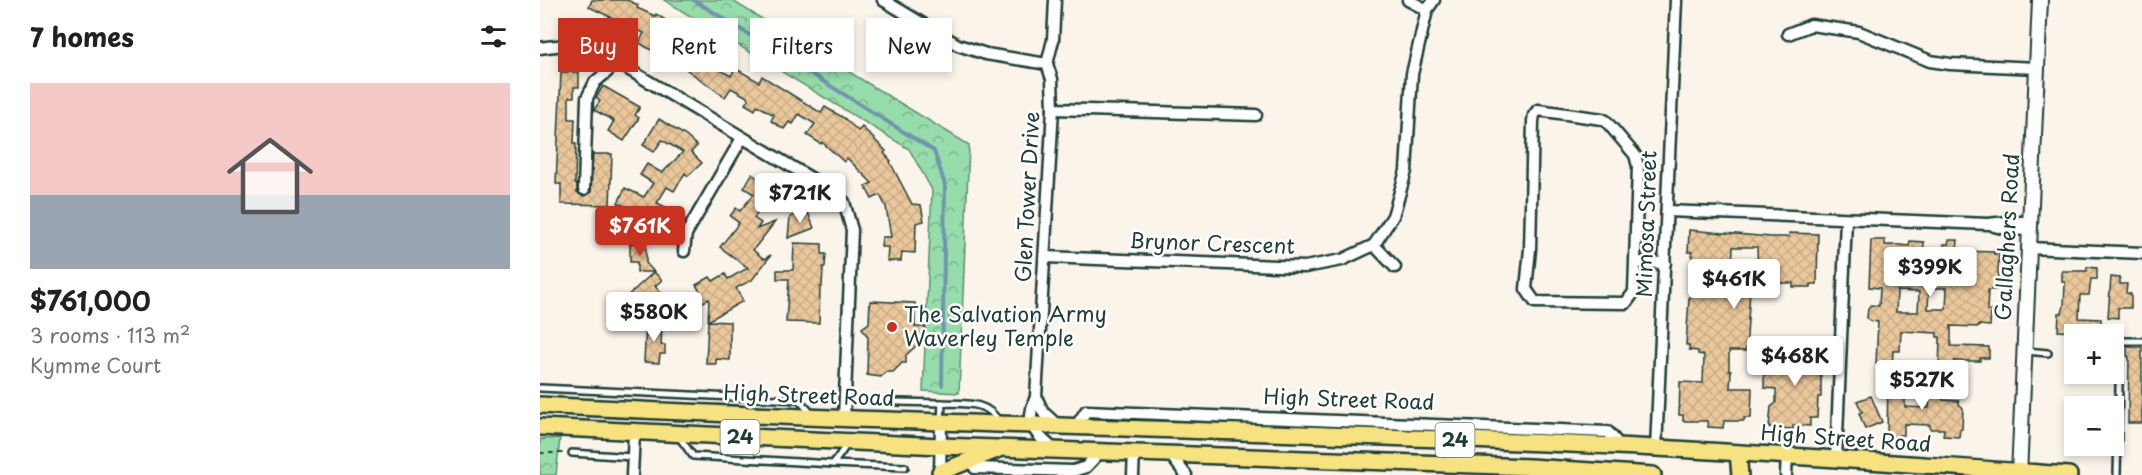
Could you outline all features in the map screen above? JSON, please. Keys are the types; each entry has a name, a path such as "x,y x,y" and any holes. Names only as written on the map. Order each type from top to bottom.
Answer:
{"main road":[{"name":"High Street Road","path":"540,405 941,423 1077,425 1620,446 1787,455 2068,475"},
{"name":"High Street Road","path":"540,427 940,446 1530,467 1653,475"},
{"path":"940,474 1002,448"},
{"path":"1738,453 1740,475"}],"street":[{"path":"883,0 958,45 986,54 1047,64"},
{"name":"Glen Tower Drive","path":"1031,424 1030,411 1036,397 1045,257 1053,109 1052,80 1047,64 1053,40 1055,0"},
{"path":"1408,0 1427,10"},
{"path":"1395,267 1374,245 1393,216 1406,171 1412,74 1427,10 1434,0"},
{"name":"Mimosa Street","path":"1656,449 1676,0"},
{"name":"Gallaghers Road","path":"2020,473 2040,0"},
{"path":"1788,34 1811,25 1859,32 1930,61 2037,68"},
{"path":"540,48 558,45"},
{"path":"584,189 587,98 595,82 607,72"},
{"path":"632,72 829,189 844,202 852,230 844,419"},
{"path":"1053,109 1256,115"},
{"path":"1538,110 1602,119 1635,155 1638,166 1635,262 1634,292 1626,303 1535,302 1526,289 1530,249 1533,121 1538,110"},
{"path":"684,251 686,234 742,138"},
{"path":"1667,211 1988,224 2007,222 2030,226"},
{"path":"1836,460 1846,219"},
{"name":"Brynor Crescent","path":"1045,257 1305,267 1342,260 1374,245"},
{"path":"2029,248 2142,253"},
{"path":"1635,262 1665,263"},
{"path":"1036,397 1043,412 1056,425"},
{"path":"940,474 941,423"},
{"path":"1031,424 1037,434 1055,450"},
{"path":"632,475 634,433"},
{"path":"1002,448 1003,468"},
{"path":"975,468 1073,471 1086,467 1100,452"},
{"path":"1133,475 1134,452"},
{"path":"1170,454 1186,475"},
{"path":"1786,475 1787,455"}],"lane":[{"path":"2117,475 2120,341 2142,341"},
{"path":"2024,351 2048,352"},
{"path":"540,388 799,400 814,417"},
{"path":"898,402 982,406 995,415 1000,424"},
{"path":"941,423 942,403"},
{"path":"677,434 693,456 905,468"},
{"path":"833,464 849,442"},
{"path":"572,453 633,457"}],"path":[{"path":"540,453 572,453"}],"green space":[{"path":"664,0 731,0 761,18 750,18 750,52 738,45 738,18 694,18"},
{"path":"782,72 849,72 969,145 959,393 923,391 932,190 909,149"},
{"path":"560,438 556,475 540,475 540,439"}],"building":[{"path":"592,0 627,0 638,5 637,8 662,18 650,18 650,49 639,43 644,33 638,30 638,18 613,18 589,7"},
{"path":"738,70 759,82 762,76 821,113 825,107 844,118 858,131 862,127 886,151 884,153 891,161 912,204 921,205 924,221 916,223 915,253 902,252 901,261 887,261 888,247 881,247 882,237 891,237 886,207 880,195 872,199 865,186 872,183 847,158 844,162 822,142 821,144 807,135 815,124 799,114 793,124 789,122 784,129 771,121 774,115 757,105 755,110 745,104 749,98 731,88 725,97 690,72 724,72 731,76"},
{"path":"561,72 579,72 579,87 574,87 574,97 569,97 569,119 575,119 575,184 577,184 577,192 584,196 591,192 593,154 612,154 610,205 561,204 561,184 556,184"},
{"path":"603,86 640,107 635,115 639,118 624,141 608,131 614,121 594,110 600,101 596,98"},
{"path":"659,119 697,146 691,152 702,163 688,176 685,173 674,191 667,187 657,203 668,208 661,223 653,220 651,224 640,219 643,215 618,203 625,188 644,197 653,183 640,175 647,164 662,173 683,152 662,140 654,152 643,145"},
{"path":"752,174 759,179 762,175 778,185 775,189 780,192 772,205 767,201 754,218 761,223 757,229 775,222 753,250 764,259 771,255 752,280 736,288 743,301 708,321 709,299 701,303 697,295 701,293 696,285 710,277 713,281 725,274 728,279 748,268 720,247 739,223 730,216 736,208 740,211 754,194 744,188"},
{"path":"807,210 814,228 788,238 790,217"},
{"path":"1689,230 1771,237 1789,237 1789,233 1818,234 1817,284 1811,284 1811,287 1793,287 1793,283 1774,283 1773,291 1750,290 1746,351 1729,351 1729,371 1731,371 1730,388 1752,388 1751,418 1744,418 1744,421 1724,421 1723,428 1708,427 1707,421 1683,421 1683,415 1679,415 1680,382 1703,383 1704,355 1698,354 1698,351 1689,350 1689,345 1686,345 1691,283 1697,283 1698,261 1692,260 1692,252 1688,252","holes":["1733,247 1757,247 1758,272 1732,271"]},
{"path":"1871,240 1885,240 1885,245 1909,246 1910,241 1924,242 1922,274 1943,274 1944,244 1948,244 1949,240 1958,240 1957,250 1999,254 1997,290 1988,290 1987,311 1991,311 1990,326 1951,326 1951,346 1989,347 1989,358 1980,358 1980,361 1954,361 1950,372 1939,372 1940,337 1937,337 1937,333 1901,331 1900,351 1893,351 1892,366 1876,364 1878,322 1867,318 1868,308 1871,305 1879,306 1880,288 1869,287","holes":["1929,288 1947,288 1946,309 1928,309","1897,291 1919,292 1918,312 1896,312"]},
{"path":"630,243 646,243 646,263 654,272 637,272 637,262 630,262"},
{"path":"794,243 822,244 822,254 826,254 822,287 820,287 819,323 786,322 789,279 777,279 777,270 793,270"},
{"path":"2087,267 2097,268 2097,279 2091,279 2089,295 2080,295 2079,318 2101,319 2101,324 2064,324 2064,331 2058,331 2059,313 2062,313 2064,306 2065,282 2062,282 2062,271 2087,271"},
{"path":"654,272 662,280 655,286 664,296 653,305 647,299 635,310 625,298"},
{"path":"2111,277 2120,278 2120,284 2127,284 2126,293 2131,294 2131,308 2118,308 2118,318 2108,317"},
{"path":"870,301 915,303 915,327 925,327 925,338 906,355 906,363 902,363 893,372 886,372 881,377 867,375 868,337 862,328 869,323"},
{"path":"708,321 730,322 730,360 716,359 716,364 706,364"},
{"path":"646,323 662,324 661,345 665,345 665,354 660,354 659,363 644,362"},
{"path":"1781,337 1815,337 1815,350 1805,349 1804,369 1817,369 1817,374 1821,375 1821,397 1818,397 1817,418 1810,418 1810,426 1793,425 1793,429 1769,427 1771,407 1776,403 1776,389 1764,388 1764,375 1787,374 1789,355 1780,354"},
{"path":"2127,347 2142,347 2142,423 2128,423 2129,357"},
{"path":"1888,377 1905,377 1905,407 1929,408 1930,388 1944,389 1943,400 1959,401 1963,408 1962,429 1960,429 1959,437 1943,436 1944,429 1930,429 1930,425 1904,424 1904,435 1887,437"},
{"path":"1871,396 1882,422 1865,429 1857,401"}],"waterway":[{"path":"694,0 934,151 945,185 942,385"}],"place":[{"name":"The Salvation Army Waverley Temple","path":"892,327"}]}
